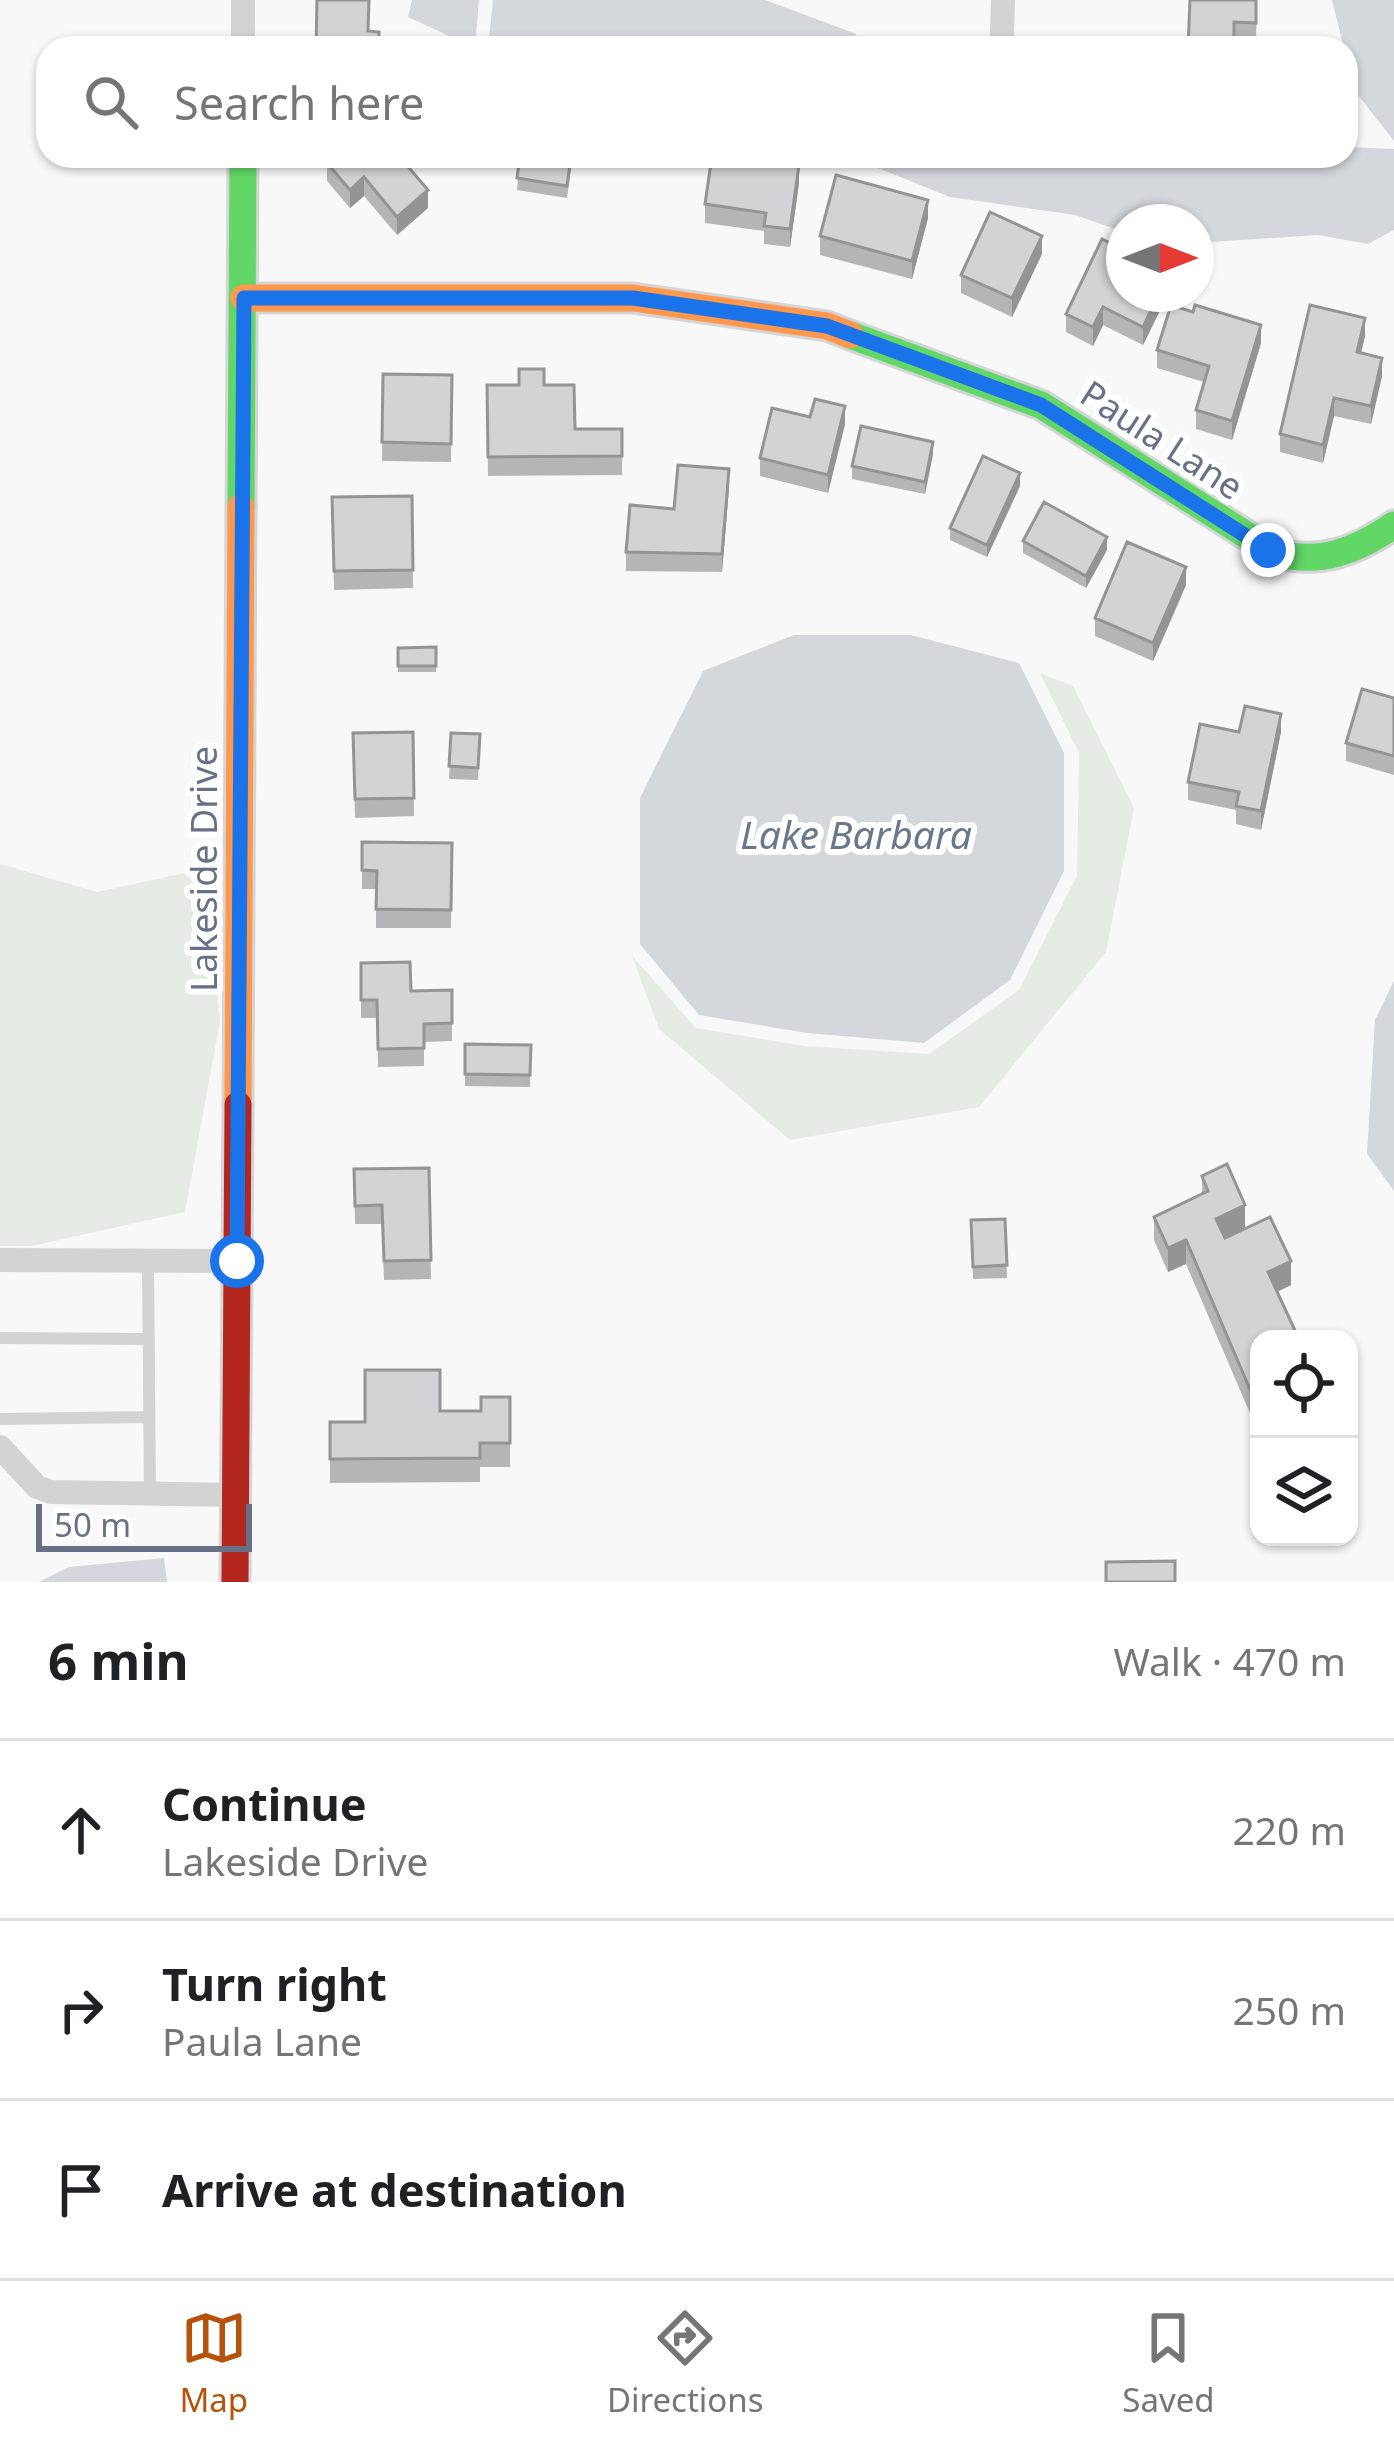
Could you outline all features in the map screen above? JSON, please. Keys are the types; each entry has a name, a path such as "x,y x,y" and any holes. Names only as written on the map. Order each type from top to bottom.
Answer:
{"street":[{"path":"243,0 243,36"},
{"path":"1002,36 1003,0"},
{"name":"Lakeside Drive","path":"235,1582 244,168"},
{"name":"Paula Lane","path":"244,298 633,298 827,326 1041,405 1268,550 1301,562 1354,553 1394,525"},
{"path":"0,1260 237,1261"},
{"path":"0,1447 37,1486 51,1492 236,1496"}],"lane":[{"path":"148,1261 150,1495"},
{"path":"0,1338 149,1339"},
{"path":"0,1419 149,1417"}],"shaded area":[{"path":"1040,673 1073,686 1134,808 1106,952 979,1107 790,1140 659,1029 632,956 696,1028 805,1046 929,1054 1019,990 1077,876 1079,753"},
{"path":"0,864 97,892 203,869 220,1021 185,1212 32,1246 0,1246"}],"water":[{"path":"412,0 479,0 476,36 449,36 408,17"},
{"path":"493,0 765,0 857,36 489,36"},
{"path":"1332,0 1394,0 1394,141 1358,95 1358,36 1341,36"},
{"path":"1358,148 1394,149 1394,230 1368,244 1318,235 1214,242 1214,204 1106,204 1106,226 1075,215 950,197 878,168 1358,168"},
{"name":"Lake Barbara","path":"794,635 911,635 1019,663 1064,753 1064,871 1010,980 924,1043 807,1033 699,1015 640,944 640,798 703,671"},
{"path":"1394,981 1394,1191 1367,1154 1375,1020"},
{"path":"164,1558 167,1582 39,1582 69,1567"}],"building":[{"path":"317,0 369,0 368,31 379,32 379,36 316,36"},
{"path":"1190,0 1256,0 1256,23 1234,22 1234,36 1188,36"},
{"path":"331,168 409,168 428,190 397,217 364,177 350,190"},
{"path":"518,168 569,168 567,186 517,178"},
{"path":"710,168 799,168 790,229 764,226 766,213 705,204"},
{"path":"836,175 928,200 912,261 820,236"},
{"path":"990,212 1042,236 1012,298 961,275"},
{"path":"1102,239 1106,241 1106,308 1093,327 1066,314"},
{"path":"1310,305 1365,318 1357,352 1382,358 1371,406 1334,398 1323,445 1280,434"},
{"path":"1214,311 1261,325 1232,421 1196,410 1209,366 1157,350 1169,312"},
{"path":"1113,312 1150,312 1143,327"},
{"path":"519,369 544,369 544,385 574,385 575,429 622,429 622,456 488,457 487,385 519,385"},
{"path":"383,374 452,375 451,444 382,442"},
{"path":"815,399 845,406 828,475 760,458 772,408 810,417"},
{"path":"861,426 933,442 925,482 852,466"},
{"path":"983,456 1020,473 987,545 950,528"},
{"path":"678,465 729,469 722,554 626,552 630,505 674,509"},
{"path":"412,496 413,570 334,571 332,497"},
{"path":"1044,502 1107,537 1086,576 1023,541"},
{"path":"1127,542 1186,567 1153,643 1095,618"},
{"path":"436,647 436,666 398,666 398,648"},
{"path":"1362,689 1394,698 1394,756 1346,743"},
{"path":"1245,706 1281,714 1261,811 1236,806 1239,792 1188,782 1200,724 1239,732"},
{"path":"413,732 414,798 355,799 353,733"},
{"path":"451,733 480,734 478,768 449,766"},
{"path":"362,842 452,843 451,910 376,909 377,871 362,870"},
{"path":"410,962 411,991 452,990 452,1023 424,1024 424,1048 378,1049 377,1000 361,1000 361,963"},
{"path":"465,1044 531,1045 530,1075 465,1074"},
{"path":"1227,1164 1245,1205 1216,1219 1225,1238 1270,1217 1291,1261 1268,1272 1295,1330 1250,1330 1250,1389 1186,1240 1168,1248 1154,1217 1208,1191 1202,1176"},
{"path":"429,1168 431,1260 384,1261 382,1205 355,1206 354,1169"},
{"path":"1005,1219 1007,1265 973,1267 971,1220"},
{"path":"365,1370 440,1370 440,1411 481,1411 481,1397 510,1397 510,1443 480,1443 480,1458 330,1459 330,1422 365,1422"},
{"path":"1175,1561 1175,1582 1106,1582 1106,1562"}],"traffic: fast":[{"path":"241,507 243,168"},
{"path":"850,335 1041,405 1275,553 1308,557 1338,553 1394,525"}],"traffic: slow":[{"path":"244,298 633,298 827,326 850,335"},
{"path":"238,1105 241,507"}],"traffic: jam":[{"path":"235,1582 238,1105"}],"route":[{"path":"237,1261 244,298 633,298 827,326 1041,405 1268,550"}]}
